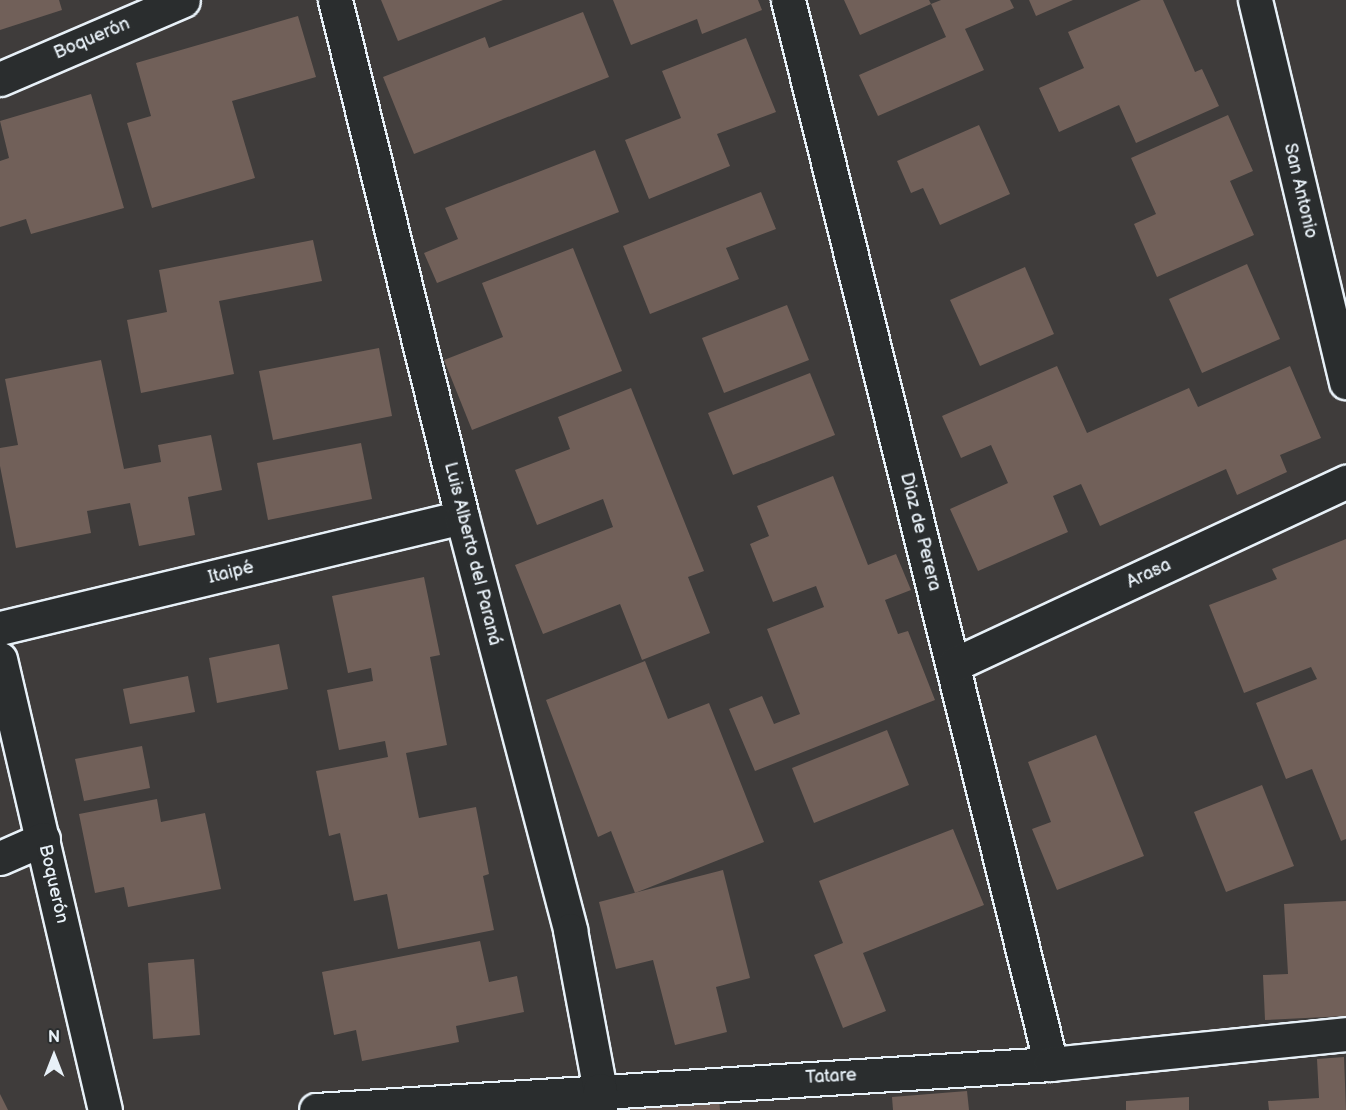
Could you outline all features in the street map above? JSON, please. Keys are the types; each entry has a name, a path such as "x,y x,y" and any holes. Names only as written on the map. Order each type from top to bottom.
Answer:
{"street":[{"name":"Boquerón","path":"0,79 183,0"},
{"name":"Luis Alberto del Paraná","path":"335,0 462,517 570,930 600,1100"},
{"name":"Diaz de Perera","path":"788,0 1051,1064"},
{"name":"San Antonio","path":"1255,0 1346,382"},
{"name":"Arasa","path":"953,665 1346,482"},
{"name":"Itaipé","path":"0,628 462,517"},
{"name":"Boquerón","path":"0,659 105,1110"},
{"path":"0,858 43,839"},
{"name":"Tatare","path":"316,1110 600,1100 1051,1064 1346,1034"}],"building":[{"path":"0,0 59,0 62,10 0,30"},
{"path":"381,0 503,0 398,41"},
{"path":"613,0 758,0 762,10 702,34 697,19 631,45"},
{"path":"844,0 929,0 931,4 860,35"},
{"path":"941,0 1010,0 1014,8 965,29 984,70 878,116 859,75 946,37 931,4"},
{"path":"1029,0 1073,0 1036,16"},
{"path":"1141,0 1163,0 1195,72 1202,69 1219,106 1136,143 1119,105 1059,132 1039,88 1084,68 1068,32"},
{"path":"583,12 609,77 414,154 383,77 485,37 489,48"},
{"path":"298,16 316,77 232,101 255,178 152,208 127,123 151,116 136,63"},
{"path":"746,38 776,112 717,134 730,166 649,199 625,140 681,118 662,71"},
{"path":"91,94 124,208 31,234 26,219 0,227 0,161 9,158 0,121"},
{"path":"1228,115 1253,171 1230,181 1254,235 1157,277 1134,224 1156,214 1131,158"},
{"path":"979,125 1010,194 940,225 923,188 911,193 897,161"},
{"path":"595,150 619,212 437,283 424,253 458,239 445,208"},
{"path":"761,192 776,229 726,248 739,279 650,314 623,246"},
{"path":"313,240 322,281 219,301 234,374 141,393 127,320 167,312 159,270"},
{"path":"573,248 622,371 472,430 444,360 503,337 482,283"},
{"path":"1247,264 1280,339 1202,373 1169,299"},
{"path":"1025,267 1054,334 980,366 950,300"},
{"path":"787,305 809,360 724,393 702,338"},
{"path":"379,348 392,416 273,440 259,371"},
{"path":"101,360 124,469 161,462 158,445 211,435 222,490 188,497 195,535 139,546 130,503 87,511 91,533 16,548 0,466 0,448 18,445 5,379"},
{"path":"1057,366 1087,433 1189,388 1198,407 1290,366 1321,438 1280,455 1287,472 1237,495 1226,469 1100,526 1081,484 1053,496 1068,532 978,571 950,509 1008,483 991,445 961,458 942,416"},
{"path":"810,373 835,435 733,475 708,413"},
{"path":"631,388 704,571 688,577 710,633 642,660 620,604 543,634 515,565 613,527 603,499 537,525 515,470 570,449 558,417"},
{"path":"361,443 372,499 268,520 257,463"},
{"path":"833,476 868,565 896,554 911,590 885,600 898,634 908,631 935,700 755,771 729,709 762,696 774,724 800,714 767,629 824,607 816,586 773,602 750,544 769,536 757,506"},
{"path":"1346,539 1346,839 1341,841 1312,769 1286,779 1256,703 1317,679 1311,667 1244,693 1209,605 1277,579 1272,569"},
{"path":"424,577 440,655 430,657 447,745 406,753 419,818 476,807 489,874 483,876 494,930 398,949 387,894 354,901 340,833 329,836 316,771 388,757 385,741 339,750 327,690 373,681 371,668 348,673 332,596"},
{"path":"279,644 288,689 217,703 209,658"},
{"path":"645,661 668,719 709,703 764,842 635,893 611,831 598,837 546,700"},
{"path":"188,676 195,712 130,724 123,689"},
{"path":"887,730 909,785 814,823 792,768"},
{"path":"1096,735 1144,856 1057,890 1032,829 1051,822 1028,762"},
{"path":"142,746 150,788 84,801 75,759"},
{"path":"1262,785 1294,866 1226,892 1194,812"},
{"path":"157,799 161,822 205,813 221,889 128,907 124,887 95,893 79,814"},
{"path":"953,829 984,905 863,953 886,1011 843,1028 814,955 843,943 819,881"},
{"path":"723,870 750,978 716,987 727,1032 675,1045 653,960 616,969 599,902"},
{"path":"1346,901 1346,1016 1265,1020 1263,975 1288,974 1284,904"},
{"path":"480,941 489,982 517,976 524,1012 456,1026 459,1042 362,1061 356,1030 334,1035 322,972"},
{"path":"194,959 200,1035 153,1039 148,963"},
{"path":"1344,1057 1346,1110 1269,1110 1268,1101 1319,1098 1317,1059"},
{"path":"967,1091 969,1110 893,1110 892,1097"},
{"path":"0,1094 8,1110 0,1110"},
{"path":"1189,1097 1189,1110 1126,1110 1126,1101"},
{"path":"719,1099 720,1110 612,1110 612,1108"}]}
